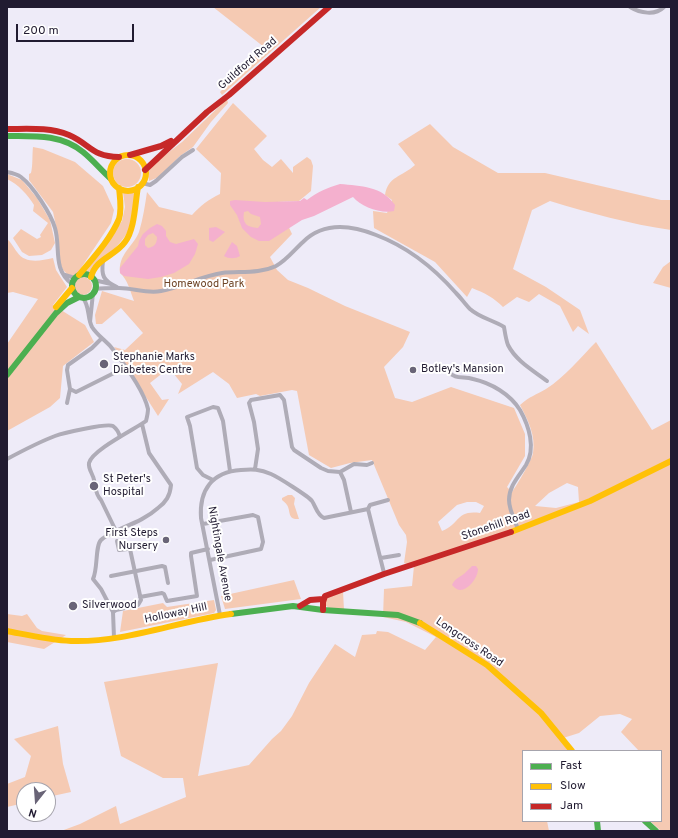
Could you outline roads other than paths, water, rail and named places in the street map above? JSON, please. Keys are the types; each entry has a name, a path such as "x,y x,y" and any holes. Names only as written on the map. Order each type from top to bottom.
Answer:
{"main road":[{"name":"Guildford Road","path":"145,170 180,136 329,7"},
{"path":"7,129 60,132 75,138 106,157 129,155 139,160 145,170 145,175 140,185 131,230 126,241 118,250 96,265 93,269 92,278 94,291 88,297 81,298 64,305 7,375"},
{"path":"7,136 49,137 68,142 78,148 119,188 127,190 140,185"},
{"name":"Guildford Road","path":"129,155 164,145 180,136"},
{"path":"110,178 111,167 119,157"},
{"path":"44,328 54,310 77,277 110,235 119,218 121,204 119,188"},
{"path":"77,277 84,274 92,278"},
{"path":"72,286 76,295 81,298"},
{"name":"Stonehill Road","path":"300,606 310,600 323,599 325,596 384,573 561,514 611,492 671,461"},
{"path":"323,599 323,610"},
{"name":"Holloway Hill","path":"7,631 42,638 68,641 114,638 220,615 280,607 300,606 323,610 350,612"},
{"name":"Longcross Road","path":"350,612 398,616 420,623 440,634 487,665 504,679 541,713 571,750"},
{"path":"646,822 656,831"}],"street":[{"path":"630,7 641,12 650,13 656,12 664,7"},
{"path":"140,185 150,185 156,181 182,157 192,150"},
{"path":"7,172 14,173 24,180 46,208 55,229 61,272 72,286"},
{"path":"92,278 120,288 148,292 161,291 217,274 268,269 277,265 286,258 316,231 328,227 357,229 394,243 425,263 469,308 485,320 504,327 508,344 512,352 518,359 547,381"},
{"path":"103,261 103,276 112,285"},
{"path":"64,275 77,277"},
{"path":"90,322 94,291 120,288"},
{"path":"81,298 87,303 88,316 93,329 101,339 110,346 126,367 148,409 148,417 146,421 120,437 93,456 89,461 89,467 94,476 97,496 101,500 116,531"},
{"path":"67,403 70,389 67,370 68,365 92,348 101,339"},
{"path":"70,389 76,392 126,367"},
{"path":"448,371 451,375 456,377 470,378 483,382 498,390 511,399 520,410 527,424 531,440 530,454 527,463 514,483 509,501 511,512 518,529"},
{"path":"255,469 258,449 254,422 249,403 251,400 277,395 282,396 284,400 292,447 294,450 328,471 340,472 354,464 367,465 372,463"},
{"path":"230,471 223,421 218,408 213,407 187,417 190,426 197,468 202,474 213,480 221,474 230,471 255,469 272,474 311,499 321,517 324,518 368,509 370,505 388,500"},
{"path":"114,638 113,612 101,588 93,579 96,572 99,542 104,537 148,516 165,503 169,497 170,485 150,453 142,424"},
{"path":"7,459 56,436 100,426 113,426 118,431 120,437"},
{"path":"340,472 344,480 351,512"},
{"name":"Nightingale Avenue","path":"213,480 206,490 201,502 203,524 220,615"},
{"path":"368,509 384,573"},
{"path":"203,524 253,515 258,517 263,542 261,549 210,560"},
{"path":"117,541 119,550 136,548"},
{"path":"113,612 116,610 138,606 141,600 130,549"},
{"path":"140,597 162,593 167,601 198,596 191,553 208,549"},
{"path":"381,558 399,555"},
{"path":"111,576 162,566 165,568 168,583"}],"place":[{"name":"Stephanie Marks Diabetes Centre","path":"104,364"},
{"name":"Botley's Mansion","path":"413,370"},
{"name":"St Peter's Hospital","path":"94,486"},
{"name":"First Steps Nursery","path":"166,540"},
{"name":"Silverwood","path":"73,606"}],"park label":[{"name":"Homewood Park","path":"204,285"}]}
